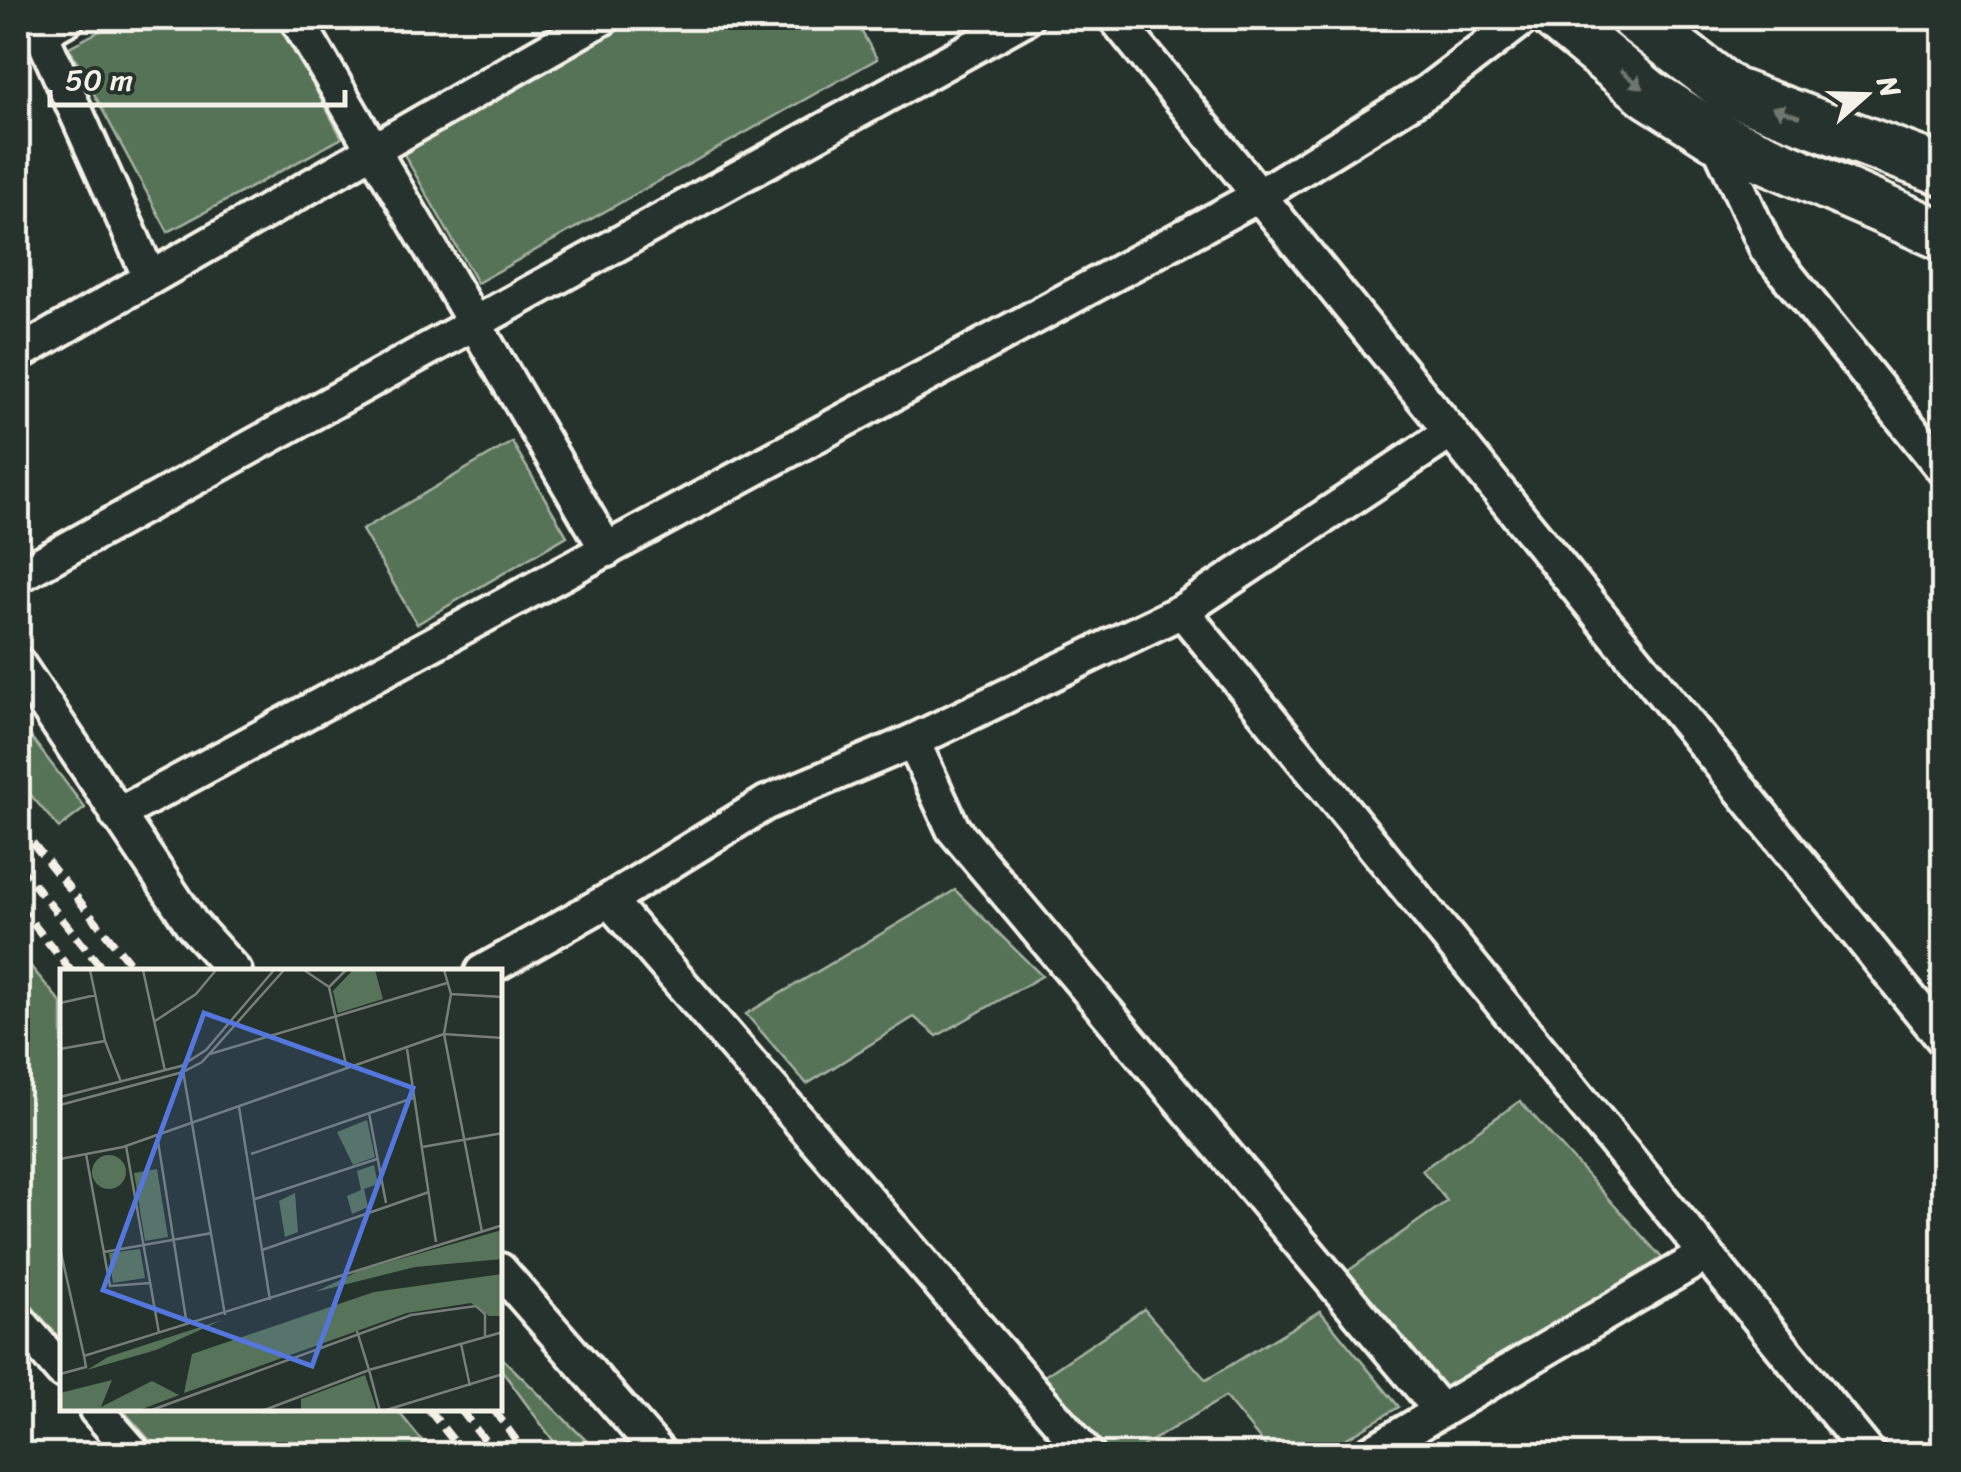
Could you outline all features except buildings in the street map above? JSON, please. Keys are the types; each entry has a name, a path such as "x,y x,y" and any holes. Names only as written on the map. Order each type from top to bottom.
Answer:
{"main road":[{"path":"1556,18 1649,94 1714,136 1944,236"},
{"path":"1635,18 1732,92 1944,171"}],"street":[{"path":"68,18 41,33 150,278"},
{"path":"296,18 607,550"},
{"path":"18,354 602,18"},
{"path":"18,576 1026,18"},
{"path":"1114,18 1938,1023"},
{"path":"118,815 1260,195 1428,91 1524,18"},
{"path":"1732,92 1714,136 1767,250 1944,470"},
{"path":"487,969 766,803 913,742 1182,611 1452,432"},
{"path":"1182,611 1869,1454"},
{"path":"18,664 190,922 232,969"},
{"path":"913,742 953,829 1441,1411"},
{"path":"609,900 1087,1454"},
{"path":"1368,1454 1705,1255"},
{"path":"502,1272 660,1454"},
{"path":"18,1320 60,1370"},
{"path":"98,1412 135,1454"}],"green space":[{"path":"125,18 277,18 342,138 168,232 69,47"},
{"path":"637,18 854,18 877,59 477,283 401,149"},
{"path":"512,442 567,536 417,624 362,530"},
{"path":"18,720 85,808 59,828 18,780"},
{"path":"955,890 1042,976 937,1036 914,1017 807,1084 746,1014"},
{"path":"18,951 60,1002 60,1339 18,1290"},
{"path":"1520,1101 1662,1258 1448,1391 1348,1271 1447,1201 1422,1170"},
{"path":"1144,1309 1206,1380 1320,1311 1399,1407 1320,1454 1272,1454 1225,1397 1130,1454 1112,1454 1043,1377"},
{"path":"502,1358 600,1454 563,1454 502,1371"},
{"path":"125,1412 399,1412 433,1454 162,1454"}],"railway":[{"path":"18,825 135,969"},
{"path":"18,865 103,969"},
{"path":"18,905 70,969"},
{"path":"431,1412 464,1454"},
{"path":"463,1412 495,1454"},
{"path":"495,1412 526,1454"}]}
